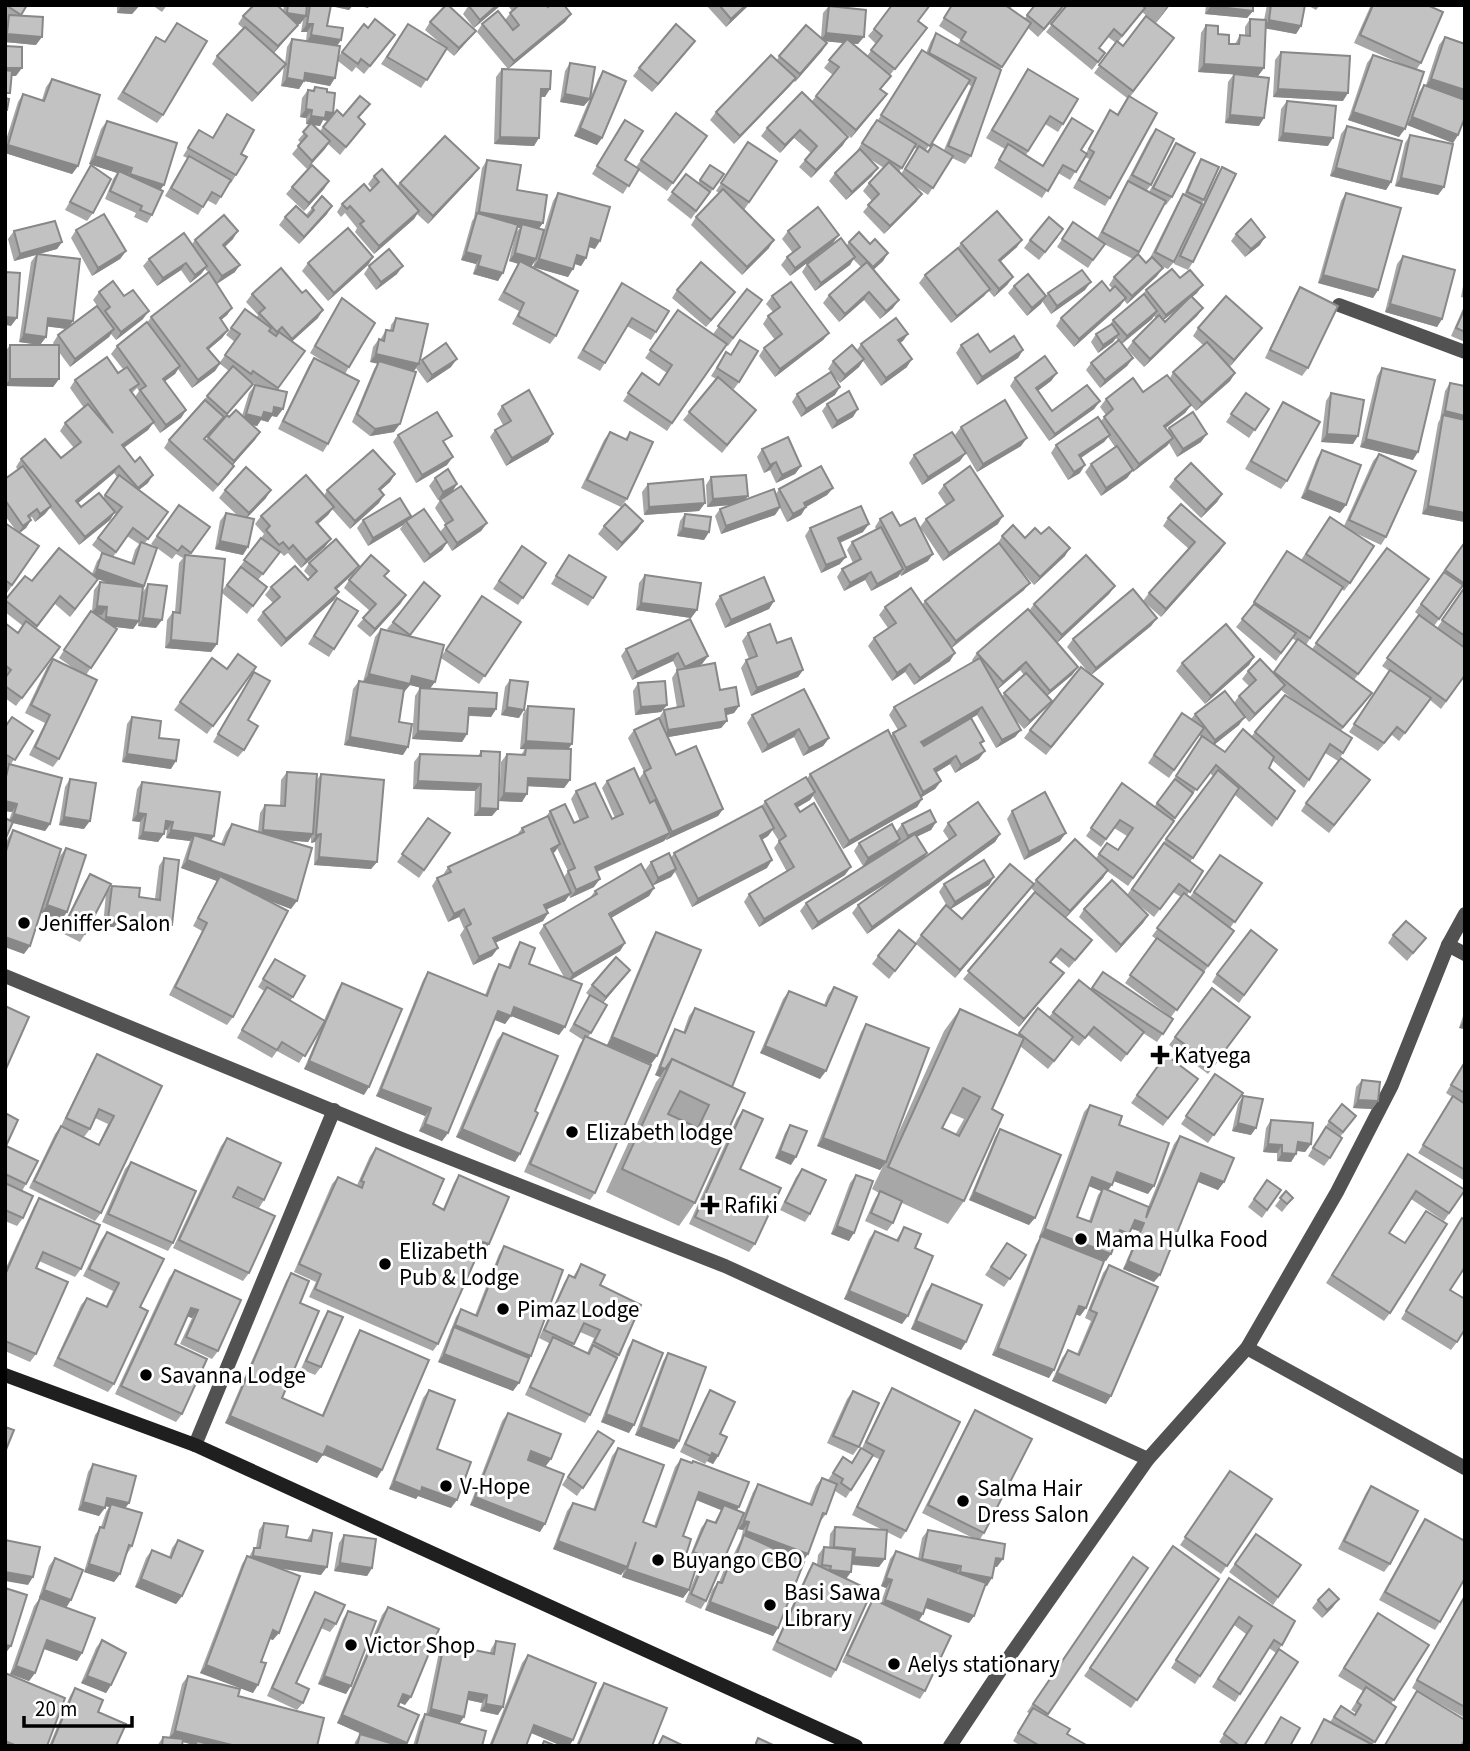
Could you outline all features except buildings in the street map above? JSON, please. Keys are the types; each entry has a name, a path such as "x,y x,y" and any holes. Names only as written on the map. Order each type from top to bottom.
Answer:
{"street":[{"path":"1339,305 1465,352"},
{"path":"950,1746 1148,1460 1247,1348 1337,1192 1392,1084 1448,945 1465,914"},
{"path":"1448,945 1465,954"},
{"path":"5,976 725,1266 1148,1460"},
{"path":"195,1445 334,1110"},
{"path":"1247,1348 1465,1468"},
{"path":"5,1375 195,1445 856,1746"}],"place":[{"name":"Jeniffer Salon","path":"24,923"},
{"name":"Katyega","path":"1160,1055"},
{"name":"Elizabeth lodge","path":"572,1132"},
{"name":"Rafiki","path":"710,1205"},
{"name":"Mama Hulka Food","path":"1081,1239"},
{"name":"Elizabeth Pub & Lodge","path":"385,1264"},
{"name":"Pimaz Lodge","path":"503,1309"},
{"name":"Savanna Lodge","path":"146,1375"},
{"name":"V-Hope","path":"446,1486"},
{"name":"Salma Hair Dress Salon","path":"963,1501"},
{"name":"Buyango CBO","path":"658,1560"},
{"name":"Basi Sawa Library","path":"770,1605"},
{"name":"Victor Shop","path":"351,1645"},
{"name":"Aelys stationary","path":"894,1664"}]}
